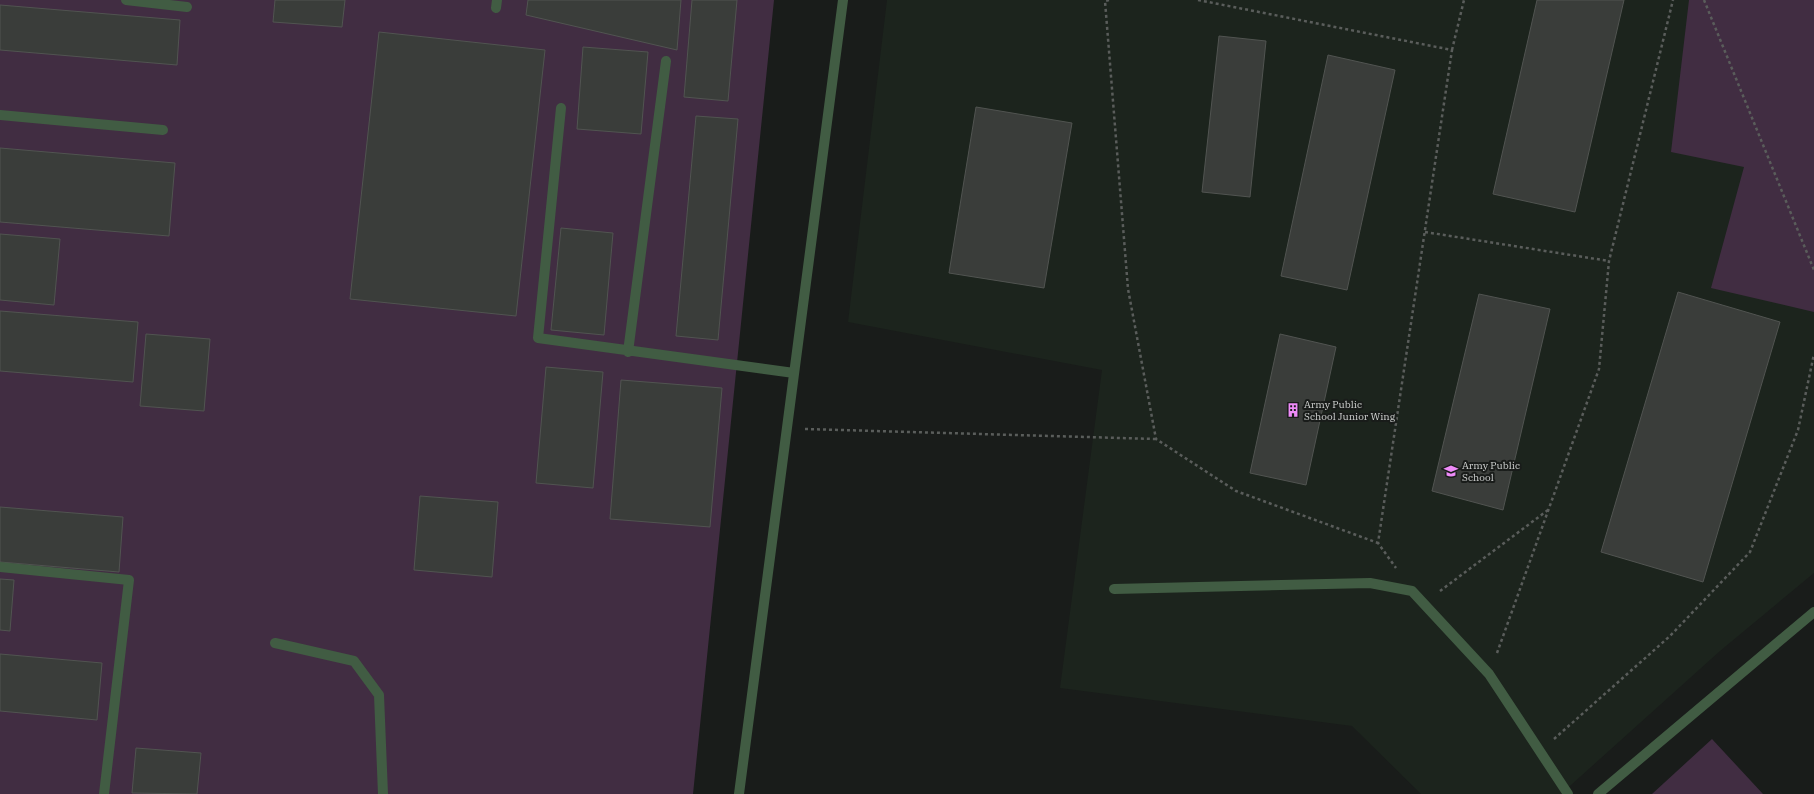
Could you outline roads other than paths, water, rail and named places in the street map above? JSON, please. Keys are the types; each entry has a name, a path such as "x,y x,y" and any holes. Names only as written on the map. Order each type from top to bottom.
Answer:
{"street":[{"path":"126,0 187,7"},
{"path":"739,794 842,0"},
{"path":"628,352 666,61"},
{"path":"561,108 538,338 628,352 794,373"},
{"path":"0,115 163,130"},
{"path":"0,567 129,580 104,794"},
{"path":"1114,589 1370,583 1412,591 1489,674 1568,794"},
{"path":"1598,794 1814,612"},
{"path":"275,643 354,661 379,695 383,794"}],"place":[{"name":"Army Public School Junior Wing","path":"1293,410"},
{"name":"Army Public School","path":"1451,471"}]}
